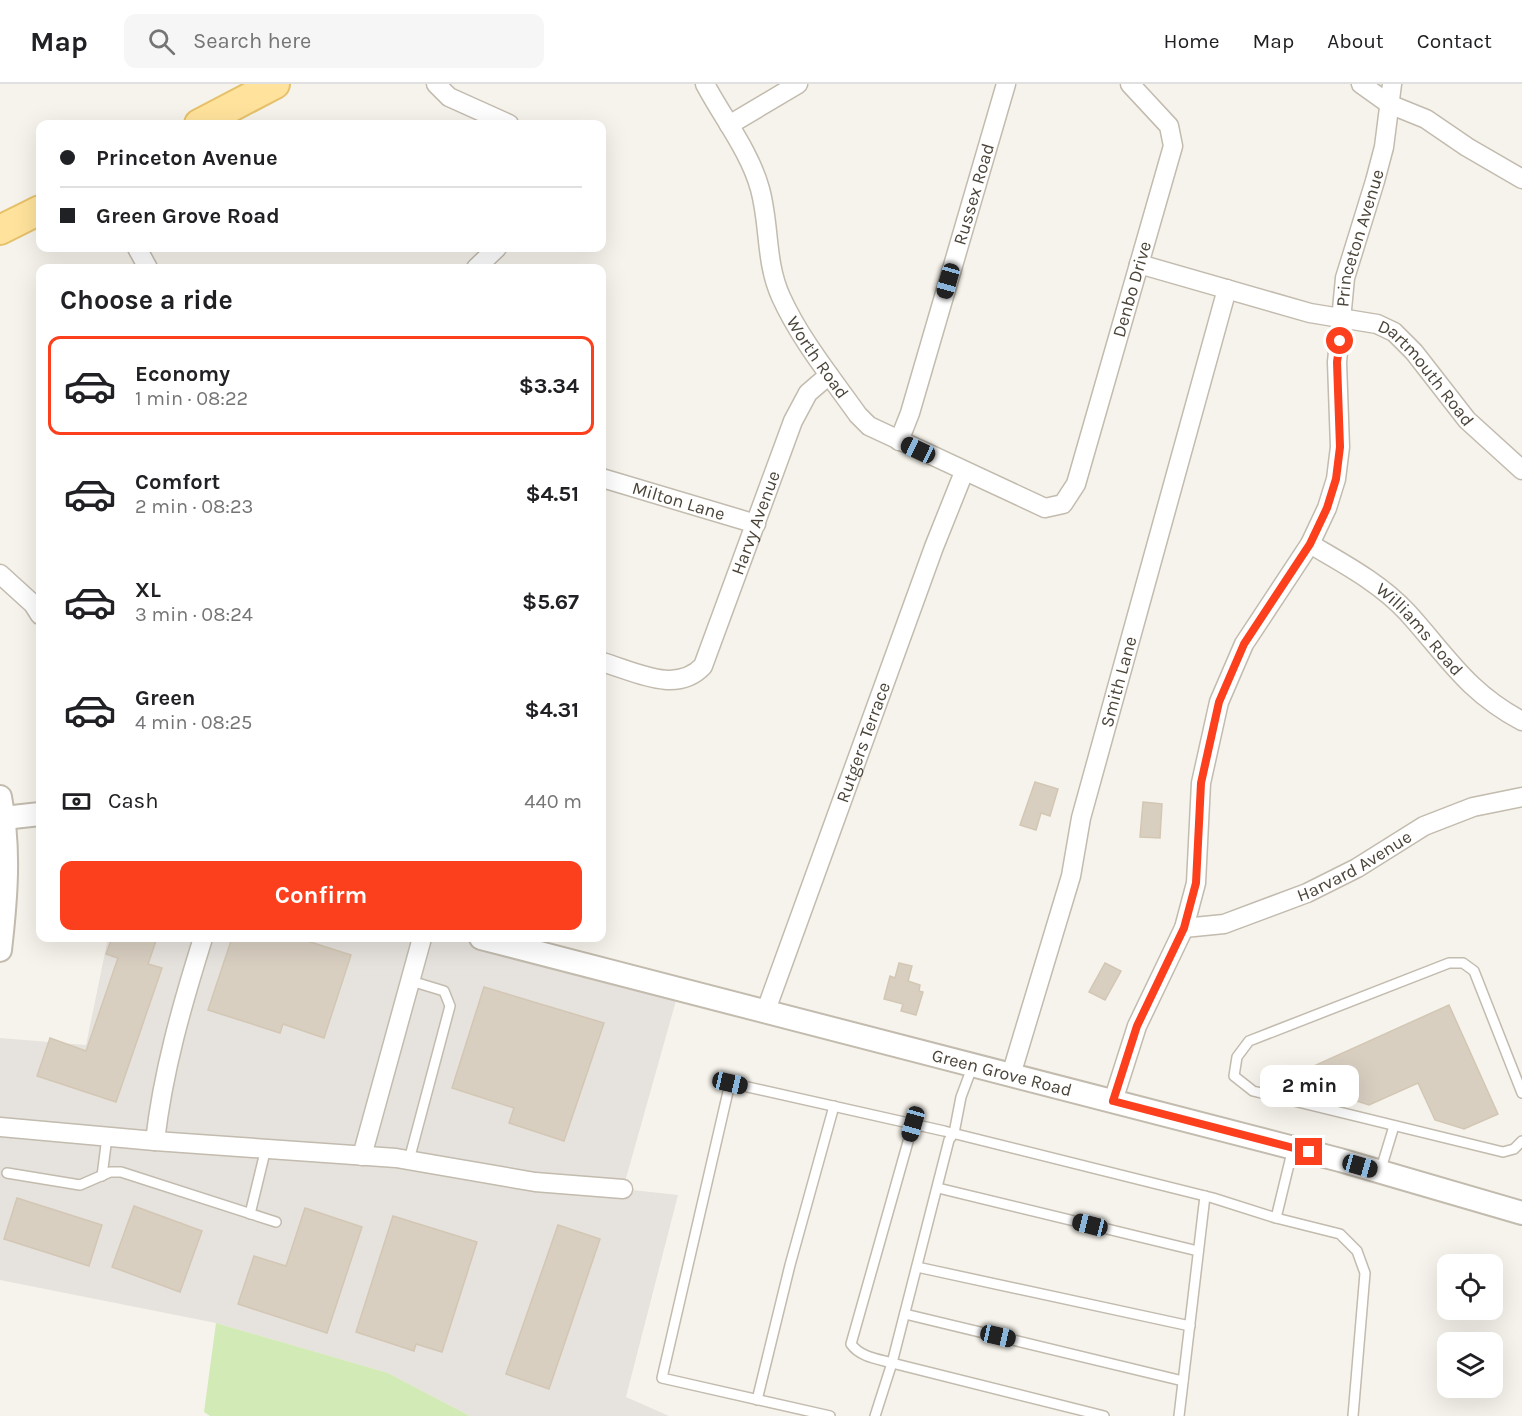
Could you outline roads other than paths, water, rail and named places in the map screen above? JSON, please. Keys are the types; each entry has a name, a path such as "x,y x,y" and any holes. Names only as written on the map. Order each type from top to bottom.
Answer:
{"main road":[{"path":"207,120 275,84"},
{"path":"0,230 36,212"}],"street":[{"path":"436,84 449,97 500,120"},
{"name":"Worth Road","path":"705,84 729,125 760,188 765,211 769,260 777,287 795,324 829,375 869,426 1037,505 1053,508 1063,504"},
{"path":"729,125 798,84"},
{"name":"Russex Road","path":"899,441 910,413 1006,84"},
{"name":"Denbo Drive","path":"1063,504 1076,484 1173,146 1173,135 1169,126 1130,84"},
{"path":"1361,84 1389,104 1426,119 1467,147 1522,179"},
{"name":"Princeton Avenue","path":"1113,1101 1137,1026 1184,928 1196,883 1201,783 1219,702 1244,644 1310,544 1327,508 1339,463 1337,362 1345,278 1376,181 1384,147 1392,84"},
{"path":"480,264 493,252"},
{"name":"Dartmouth Road","path":"1139,264 1342,320 1377,324 1394,332 1414,352 1467,420 1522,470"},
{"name":"Smith Lane","path":"1011,1075 1071,876 1081,818 1227,289"},
{"name":"Harvy Avenue","path":"606,663 669,681 681,681 691,677 703,666 798,411 808,393 829,375"},
{"name":"Rutgers Terrace","path":"765,1012 926,569 964,472"},
{"name":"Milton Lane","path":"606,479 756,524"},
{"name":"Williams Road","path":"1310,544 1360,573 1391,597 1468,684 1498,707 1522,721"},
{"path":"0,574 36,609"},
{"name":"Harvard Avenue","path":"1184,928 1224,924 1307,893 1357,868 1425,826 1473,807 1522,797"},
{"path":"0,950 6,892 7,848 2,807 36,813"},
{"path":"155,1141 160,1096 181,1005 201,942"},
{"path":"362,1156 421,942"},
{"name":"Green Grove Road","path":"496,942 1293,1148 1522,1213"},
{"path":"0,1127 409,1160 535,1182 623,1189"}],"lane":[{"path":"1522,1092 1474,971 1463,963 1449,963 1249,1041 1237,1057 1234,1076 1252,1091 1503,1152 1514,1149 1522,1141"},
{"path":"409,1160 450,1006 444,991 411,981"},
{"path":"875,1416 892,1364 949,1140 954,1133 961,1097 973,1065"},
{"path":"830,1416 662,1378 730,1083 954,1133 1205,1196 1276,1218 1340,1234 1357,1251 1365,1273 1353,1416"},
{"path":"757,1400 790,1265 834,1106"},
{"path":"913,1124 851,1344 860,1353 892,1364 1104,1416"},
{"path":"1380,1172 1394,1126"},
{"path":"102,1176 107,1137"},
{"path":"250,1214 266,1148"},
{"path":"1276,1218 1293,1148"},
{"path":"7,1173 80,1185 102,1176 121,1172 276,1222"},
{"path":"938,1188 1198,1251"},
{"path":"1179,1416 1205,1196"},
{"path":"917,1267 1190,1326"},
{"path":"905,1314 1183,1382"}]}
